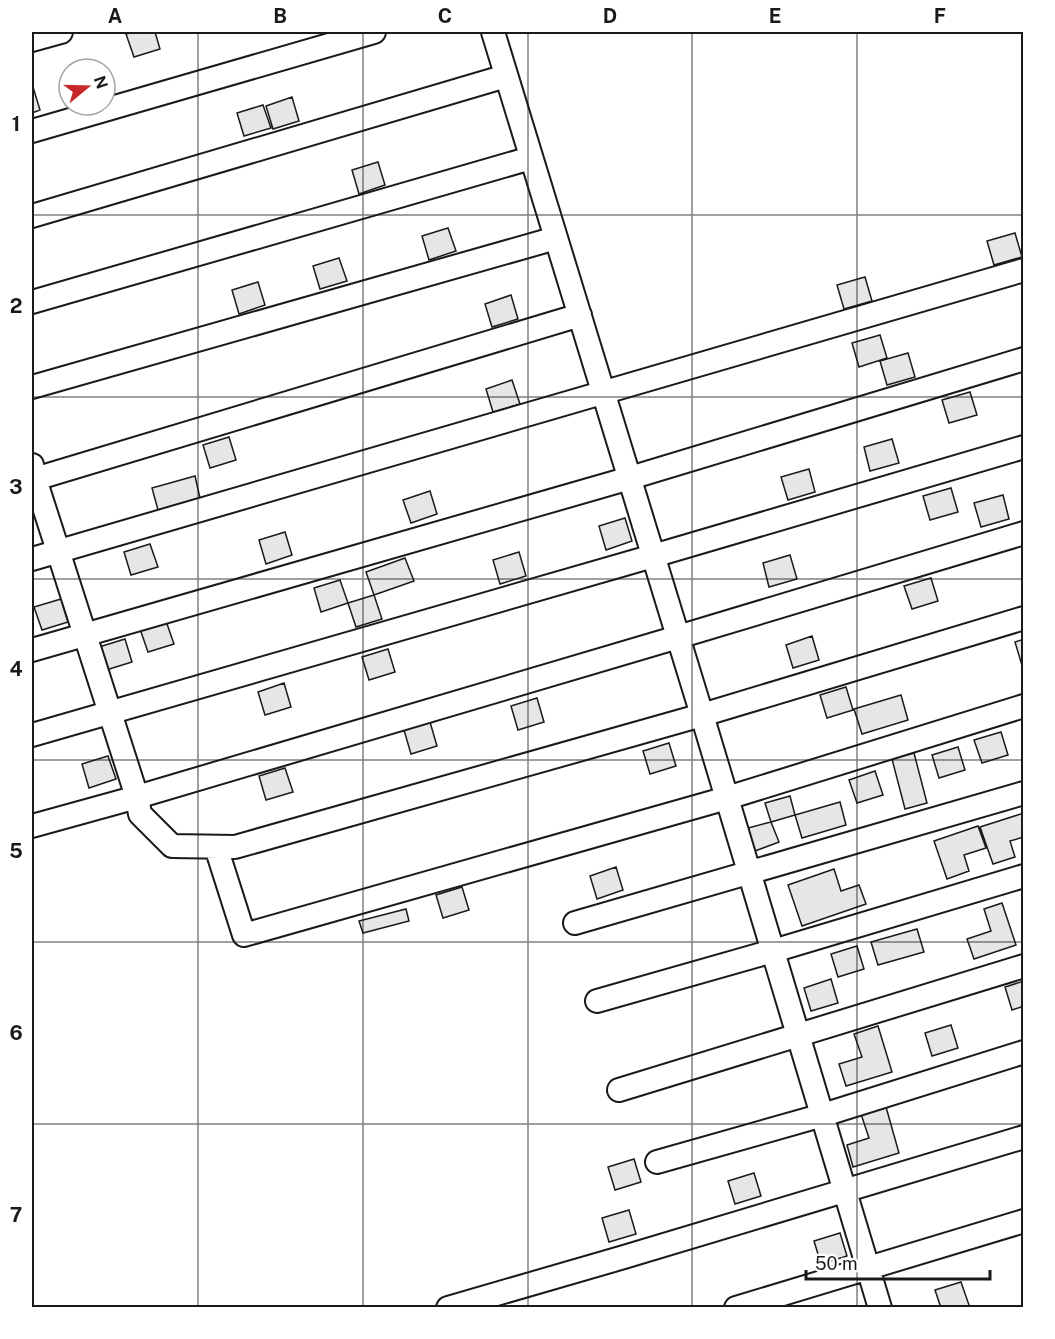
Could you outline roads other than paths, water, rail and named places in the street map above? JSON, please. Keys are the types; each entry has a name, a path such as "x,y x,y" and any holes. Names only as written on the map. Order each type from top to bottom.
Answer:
{"street":[{"path":"32,40 61,32"},
{"path":"32,131 374,32"},
{"path":"493,32 880,1308"},
{"path":"32,216 506,76"},
{"path":"32,302 531,158"},
{"path":"32,387 556,238"},
{"path":"32,559 1023,270"},
{"path":"580,315 33,475 137,797 140,814 172,846 234,847 702,715 1023,618"},
{"path":"32,650 630,478 1023,359"},
{"path":"32,735 1023,447"},
{"path":"32,826 137,797 1023,533"},
{"path":"216,847 244,935 727,798 1023,706"},
{"path":"575,923 1023,793"},
{"path":"597,1001 1023,876"},
{"path":"619,1090 1023,966"},
{"path":"657,1162 823,1115 1023,1052"},
{"path":"448,1308 1023,1137"},
{"path":"736,1308 1023,1221"}]}
